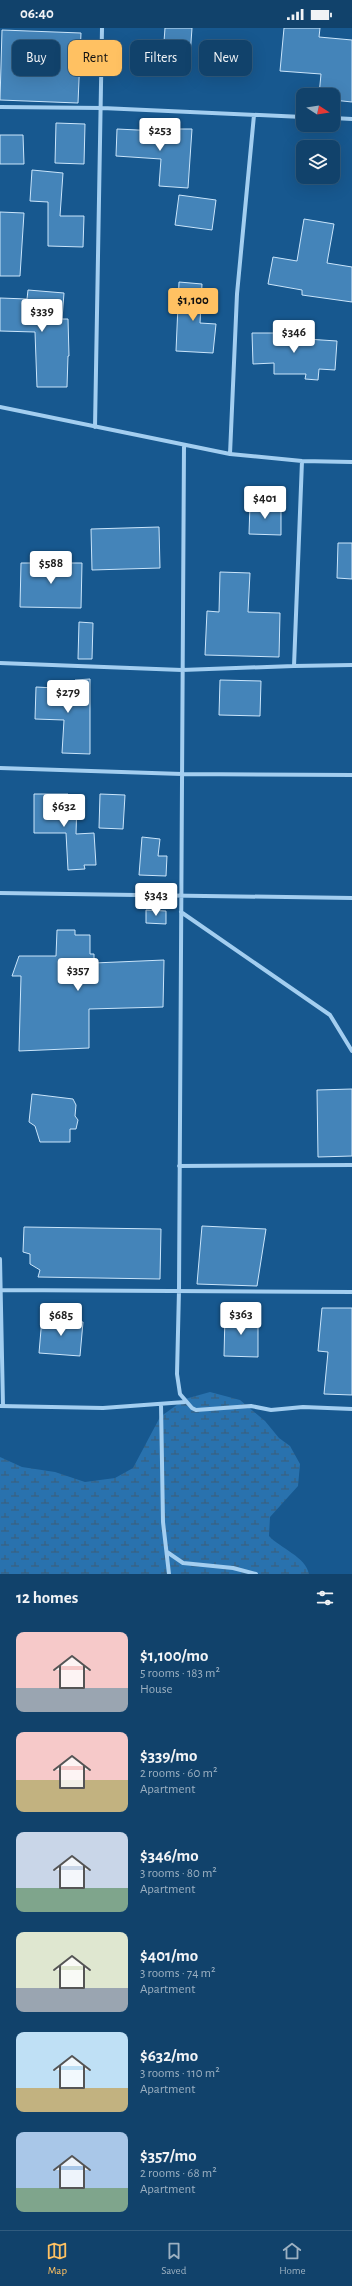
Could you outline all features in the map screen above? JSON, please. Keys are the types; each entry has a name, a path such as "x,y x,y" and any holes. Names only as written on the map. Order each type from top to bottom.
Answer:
{"street":[{"path":"94,426 102,108 102,28"},
{"path":"0,107 102,108 296,117"},
{"path":"230,454 237,294 254,115"},
{"path":"340,118 352,119"},
{"path":"0,407 230,454 302,461 352,462"},
{"path":"184,445 179,1290 177,1374 180,1394 185,1402 196,1410 251,1406 271,1410 303,1407 352,1409"},
{"path":"294,666 302,461"},
{"path":"0,663 182,670 352,665"},
{"path":"0,768 182,774 352,774"},
{"path":"0,893 352,898"},
{"path":"181,912 330,1015 352,1051"},
{"path":"179,1166 352,1165"},
{"path":"0,1259 1,1406 103,1408 185,1402"},
{"path":"0,1290 352,1292"},
{"path":"161,1404 163,1522 169,1574"},
{"path":"167,1552 183,1562 233,1568 256,1574"}],"green space":[{"path":"210,1392 240,1400 265,1421 279,1438 290,1446 300,1464 298,1486 270,1517 269,1536 298,1558 307,1568 309,1574 0,1574 0,1457 22,1467 55,1472 85,1482 115,1478 133,1468 160,1417 185,1399"}],"building":[{"path":"165,28 192,28 191,42 191,40 164,40"},
{"path":"284,28 320,28 319,37 352,40 352,102 340,101 340,88 320,88 321,74 280,71"},
{"path":"2,30 81,33 81,40 68,40 68,76 79,76 78,103 0,100"},
{"path":"56,123 85,124 84,164 55,163"},
{"path":"117,129 158,131 158,129 192,129 188,188 159,186 161,159 116,156"},
{"path":"0,135 23,135 24,164 0,164"},
{"path":"32,170 63,173 60,216 84,216 83,247 48,246 48,202 30,201"},
{"path":"179,195 216,200 212,230 175,225"},
{"path":"0,212 24,213 20,276 0,276"},
{"path":"304,219 334,224 327,263 352,267 352,302 302,295 302,290 268,284 273,257 297,261"},
{"path":"179,282 202,284 200,323 216,324 213,353 176,351"},
{"path":"28,290 64,293 62,319 68,319 69,356 67,387 37,387 35,332 0,331 0,298 27,299"},
{"path":"252,333 291,333 291,338 337,341 335,370 319,369 318,380 305,379 306,374 274,374 274,363 253,364"},
{"path":"250,504 281,505 281,535 249,534"},
{"path":"159,527 160,568 92,570 91,529"},
{"path":"338,543 352,543 352,579 337,578"},
{"path":"21,563 82,563 81,608 20,607"},
{"path":"220,572 250,573 248,612 280,613 279,657 205,655 207,611 219,612"},
{"path":"79,622 93,623 92,659 78,659"},
{"path":"90,679 90,754 62,753 64,720 35,719 36,687 75,689 75,680"},
{"path":"220,680 261,681 260,716 219,715"},
{"path":"34,794 68,794 67,800 77,800 76,834 94,833 96,865 84,865 85,869 68,870 66,833 34,833"},
{"path":"100,794 125,795 123,829 99,828"},
{"path":"142,837 160,839 158,856 167,856 166,876 139,875"},
{"path":"146,910 166,911 166,924 146,923"},
{"path":"57,930 75,930 75,935 90,935 90,954 94,954 94,963 164,960 163,1007 89,1009 89,1048 19,1051 21,976 12,976 19,956 56,956"},
{"path":"352,1089 352,1156 318,1157 317,1090"},
{"path":"32,1094 73,1099 76,1105 75,1116 78,1120 76,1129 70,1129 70,1142 40,1142 35,1126 29,1122"},
{"path":"202,1226 266,1229 257,1286 197,1284"},
{"path":"24,1227 161,1229 160,1279 38,1277 40,1270 30,1264 30,1254 23,1252"},
{"path":"322,1308 352,1308 352,1395 324,1394 328,1352 318,1351"},
{"path":"225,1315 258,1316 258,1357 224,1356"},
{"path":"42,1318 83,1322 80,1356 39,1353"}]}
